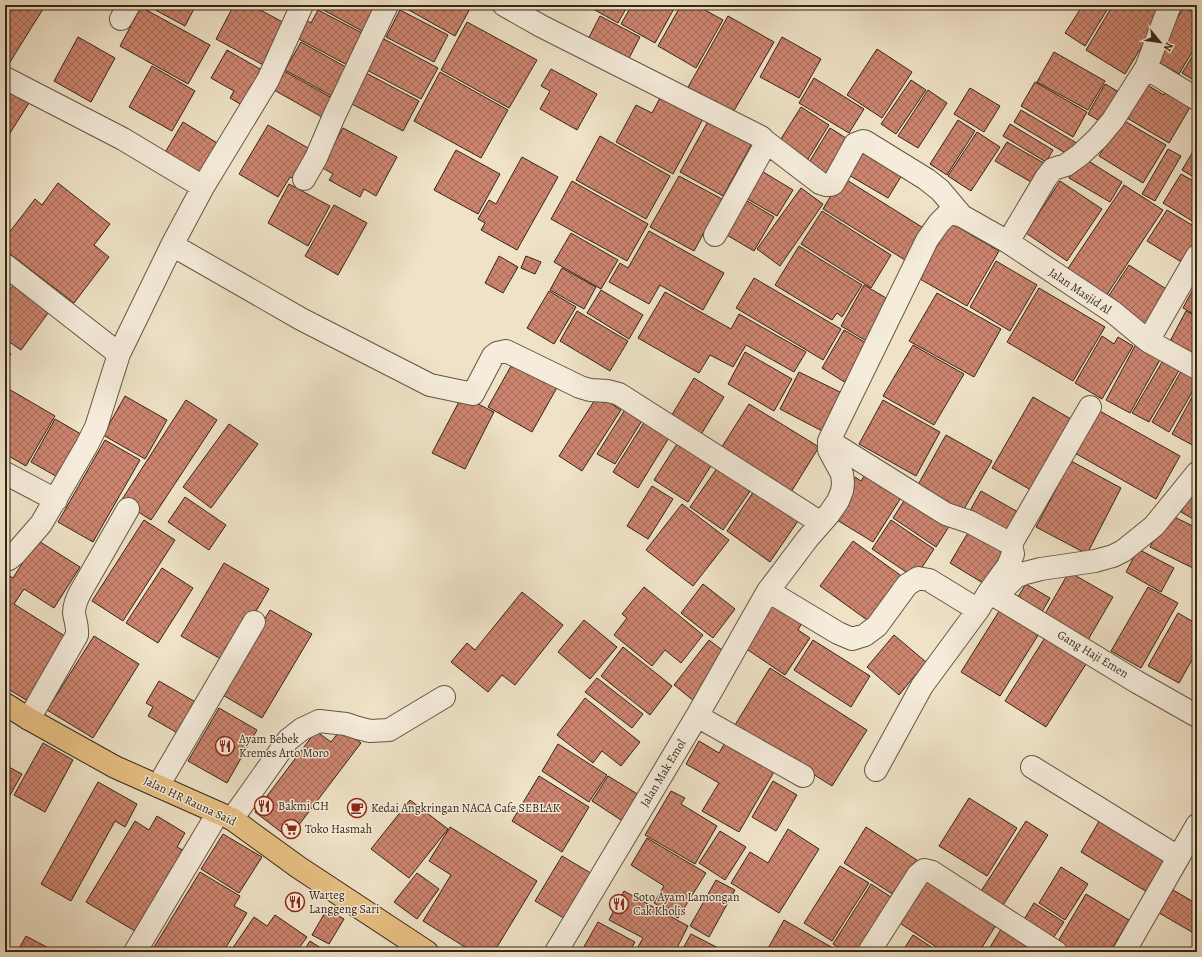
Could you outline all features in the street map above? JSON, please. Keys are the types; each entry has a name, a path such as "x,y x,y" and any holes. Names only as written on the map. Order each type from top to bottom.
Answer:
{"main road":[{"name":"Jalan HR Rauna Said","path":"5,704 115,767 225,816 298,867 427,952"}],"street":[{"path":"5,560 14,556 41,524 88,445 96,427 119,354 172,245 203,187 268,80 302,5"},
{"path":"304,179 316,158 337,109 387,5"},
{"path":"504,5 542,26 761,137 820,183 826,186 833,184 856,144 862,141 926,179 940,190 962,216"},
{"path":"1008,242 1046,178 1053,169 1066,165 1080,155 1098,138 1113,120 1146,68 1170,5"},
{"path":"1146,68 1197,99"},
{"path":"5,78 123,139 203,187"},
{"path":"715,235 765,145 765,141"},
{"path":"962,216 952,213 947,216 939,222 927,240 829,441 946,514 970,522 1011,544"},
{"name":"Jalan Masjid Al","path":"962,216 1008,242 1113,312 1148,340 1197,368"},
{"path":"172,245 300,319 430,385 472,394 494,356 497,353 506,351 580,387 618,394 821,523"},
{"path":"1148,340 1197,256"},
{"path":"5,265 119,354"},
{"path":"876,770 922,686 978,610 993,593 1013,554 1011,544 1090,407"},
{"name":"Jalan Mak Emol","path":"556,952 698,716 768,591 838,501 842,491 842,474 829,450 829,441"},
{"path":"5,473 56,500"},
{"path":"993,593 1016,577 1025,573 1041,569 1095,562 1123,551 1154,526 1197,473"},
{"path":"30,719 77,635 74,612 75,603 80,591 128,509"},
{"path":"768,591 838,633 852,639 865,635 878,626 907,585 918,578 929,580 978,610"},
{"name":"Gang Haji Emen","path":"993,593 1137,682 1197,716"},
{"path":"158,786 254,622"},
{"path":"135,952 225,816 288,740 302,729 320,721 346,724 370,732 389,730 444,697"},
{"path":"698,716 803,776"},
{"path":"1032,767 1187,852"},
{"path":"1124,952 1187,852 1197,825"},
{"path":"869,952 918,875 924,870 932,872 1056,952"}],"building":[{"path":"5,5 36,5 43,9 5,70"},
{"path":"146,5 196,5 185,26"},
{"path":"234,5 251,5 290,26 267,67 216,39"},
{"path":"314,5 378,5 364,32"},
{"path":"400,5 472,5 455,36"},
{"path":"586,5 628,5 618,23"},
{"path":"632,5 676,5 655,43 621,24"},
{"path":"681,5 696,5 723,20 696,68 658,46"},
{"path":"1083,5 1110,5 1085,46 1065,33"},
{"path":"1113,5 1167,5 1125,74 1086,50"},
{"path":"141,7 210,45 188,84 120,46"},
{"path":"1184,7 1197,15 1197,44 1179,74 1153,59"},
{"path":"318,10 366,35 349,66 295,37 304,19 311,23"},
{"path":"400,10 448,35 434,62 386,37"},
{"path":"600,16 640,37 626,64 586,43"},
{"path":"728,16 774,42 732,114 687,89"},
{"path":"467,22 537,60 509,108 441,70"},
{"path":"78,37 115,58 91,102 54,81"},
{"path":"782,37 821,59 799,98 760,77"},
{"path":"382,38 438,68 421,99 365,69"},
{"path":"301,42 353,71 337,99 285,70"},
{"path":"877,49 912,72 882,118 847,95"},
{"path":"1197,49 1197,82 1182,73"},
{"path":"227,50 267,73 247,108 230,98 234,91 211,78"},
{"path":"1054,52 1105,81 1088,110 1037,82"},
{"path":"152,66 195,91 172,131 129,107"},
{"path":"551,69 597,94 577,130 540,109 550,91 541,86"},
{"path":"284,71 339,102 329,121 274,90"},
{"path":"440,72 508,110 481,158 414,121"},
{"path":"366,73 419,101 403,131 350,103"},
{"path":"814,78 864,109 849,133 799,103"},
{"path":"911,80 926,90 896,134 881,124"},
{"path":"1035,82 1087,112 1073,137 1021,106"},
{"path":"1142,82 1164,95 1167,89 1192,104 1169,143 1122,115"},
{"path":"1105,84 1124,95 1106,125 1088,114"},
{"path":"5,88 29,103 5,141"},
{"path":"970,88 1000,106 984,132 954,114"},
{"path":"928,90 947,103 918,148 898,136"},
{"path":"661,96 703,119 673,174 616,142 636,105 652,113"},
{"path":"801,107 829,125 808,159 779,142"},
{"path":"1021,110 1080,145 1072,157 1014,122"},
{"path":"711,116 754,140 723,196 680,172"},
{"path":"1121,119 1166,145 1143,183 1099,156"},
{"path":"958,120 975,131 947,175 930,164"},
{"path":"183,122 222,146 202,179 163,156"},
{"path":"1010,124 1053,150 1046,162 1003,136"},
{"path":"268,125 315,152 298,181 290,177 278,197 239,174"},
{"path":"343,128 397,157 376,196 364,189 360,197 329,180 333,174 321,167"},
{"path":"830,128 854,143 832,179 808,164"},
{"path":"977,132 1000,147 971,191 948,176"},
{"path":"600,136 670,176 646,219 576,180"},
{"path":"1007,142 1049,166 1038,186 995,161"},
{"path":"1197,145 1197,179 1182,170"},
{"path":"863,146 905,170 888,198 847,174"},
{"path":"1168,149 1181,156 1155,201 1142,194"},
{"path":"456,150 500,174 478,214 434,190"},
{"path":"522,157 558,177 517,250 481,230 485,223 478,219 489,200 496,204"},
{"path":"1082,157 1122,182 1110,202 1069,178"},
{"path":"760,170 793,190 777,216 744,197"},
{"path":"1181,174 1197,183 1197,224 1163,203"},
{"path":"679,176 722,199 694,251 650,227"},
{"path":"842,177 925,229 905,260 823,209"},
{"path":"572,181 648,224 627,261 551,219"},
{"path":"1060,181 1102,209 1067,261 1026,233"},
{"path":"58,183 110,224 94,245 109,257 74,303 5,250 5,238 35,199 42,205"},
{"path":"289,184 330,206 308,246 268,223"},
{"path":"1124,185 1163,210 1104,299 1065,273"},
{"path":"801,188 823,204 780,266 757,249"},
{"path":"744,199 774,217 754,251 725,234"},
{"path":"334,205 367,223 338,275 305,256"},
{"path":"1167,210 1197,228 1197,251 1188,266 1147,241"},
{"path":"822,211 891,255 871,288 801,244"},
{"path":"946,220 999,251 967,306 920,279 927,266 920,263"},
{"path":"649,231 724,273 703,310 660,285 649,304 609,282 620,263 628,268"},
{"path":"571,233 618,260 601,289 554,262"},
{"path":"799,246 862,285 842,317 837,313 832,320 775,285"},
{"path":"499,256 518,267 503,293 485,283"},
{"path":"526,256 541,262 535,274 521,268"},
{"path":"996,261 1037,285 1010,331 970,307"},
{"path":"1129,265 1174,294 1149,332 1104,303"},
{"path":"562,268 596,287 584,309 550,290"},
{"path":"5,274 14,280 5,292"},
{"path":"754,278 841,329 823,360 736,308"},
{"path":"1197,282 1197,316 1183,308"},
{"path":"15,283 51,309 21,350 5,339 5,296"},
{"path":"864,285 893,302 870,343 841,326"},
{"path":"1039,288 1105,327 1073,381 1007,342"},
{"path":"601,290 643,315 629,339 587,313"},
{"path":"549,291 576,307 554,344 527,328"},
{"path":"665,292 731,329 739,314 806,352 794,372 746,345 733,367 710,355 699,373 638,338"},
{"path":"937,293 1001,329 974,377 909,341"},
{"path":"577,311 628,341 610,371 560,341"},
{"path":"1186,311 1197,317 1197,361 1168,345"},
{"path":"844,330 868,344 846,383 822,368"},
{"path":"1102,336 1114,344 1118,337 1133,346 1102,399 1075,383"},
{"path":"1136,344 1161,358 1130,413 1106,400"},
{"path":"913,345 964,374 934,425 883,396"},
{"path":"5,350 11,354 5,362"},
{"path":"745,352 792,379 774,411 728,384"},
{"path":"1165,357 1181,367 1149,422 1132,413"},
{"path":"515,359 559,384 532,432 488,407"},
{"path":"1183,368 1197,376 1197,384 1169,432 1152,422"},
{"path":"799,372 844,394 824,432 780,409"},
{"path":"694,378 724,397 700,436 670,418"},
{"path":"7,388 55,416 26,466 5,454 5,392"},
{"path":"1197,388 1197,445 1196,447 1172,434"},
{"path":"598,395 621,410 582,471 559,456"},
{"path":"125,396 167,420 145,459 103,435"},
{"path":"462,396 494,412 465,469 432,453"},
{"path":"1033,397 1071,419 1031,490 992,468"},
{"path":"186,400 217,420 151,520 121,501"},
{"path":"883,400 940,432 916,476 859,444"},
{"path":"749,404 819,447 788,497 718,453"},
{"path":"626,408 643,419 615,464 597,454"},
{"path":"1098,410 1180,456 1156,499 1073,452"},
{"path":"55,419 86,437 61,479 31,462"},
{"path":"645,421 670,436 638,488 613,472"},
{"path":"229,424 258,444 211,508 183,487"},
{"path":"946,435 992,461 960,516 915,490"},
{"path":"682,436 716,458 688,502 654,480"},
{"path":"105,440 140,460 93,542 58,522"},
{"path":"1071,461 1121,488 1087,554 1036,527"},
{"path":"720,464 753,487 723,530 690,507"},
{"path":"868,470 904,493 873,542 837,520 838,505 855,477 861,481"},
{"path":"652,486 673,499 648,539 627,526"},
{"path":"1195,486 1197,487 1197,521 1181,512"},
{"path":"756,488 800,518 770,562 727,531"},
{"path":"981,491 1025,516 1010,542 967,516"},
{"path":"907,496 950,525 936,547 893,518"},
{"path":"185,497 226,525 209,550 168,522"},
{"path":"682,504 729,540 693,586 646,550"},
{"path":"1166,513 1197,528 1197,570 1150,547"},
{"path":"144,520 175,540 123,621 92,601"},
{"path":"891,520 934,549 915,578 872,549"},
{"path":"972,526 1006,547 983,583 950,563"},
{"path":"37,540 80,567 54,608 24,589 14,604 71,640 31,703 5,687 5,573 13,578"},
{"path":"853,541 907,580 874,625 820,586"},
{"path":"1138,549 1174,568 1161,592 1126,572"},
{"path":"224,563 269,589 226,662 181,636"},
{"path":"162,568 193,588 158,643 126,623"},
{"path":"1069,572 1113,597 1085,645 1042,619"},
{"path":"703,584 735,609 713,638 681,613"},
{"path":"1026,584 1050,598 1039,617 1014,603"},
{"path":"644,587 703,635 681,663 665,650 652,666 614,635 627,618 622,614"},
{"path":"1148,587 1178,603 1141,668 1111,651"},
{"path":"522,592 563,625 515,685 502,675 488,692 451,662 467,643 475,650"},
{"path":"773,604 802,623 798,630 810,638 785,675 745,648"},
{"path":"1003,605 1042,629 1000,696 961,672"},
{"path":"270,610 312,634 262,718 221,694"},
{"path":"1178,613 1197,624 1197,651 1179,683 1148,666"},
{"path":"584,620 617,647 590,679 558,652"},
{"path":"894,635 926,662 899,695 867,667"},
{"path":"94,636 139,664 93,738 47,710"},
{"path":"1046,636 1088,661 1046,727 1005,701"},
{"path":"709,640 730,656 694,701 674,685"},
{"path":"813,640 870,676 851,707 794,670"},
{"path":"623,647 672,686 650,715 601,676"},
{"path":"770,668 867,730 832,786 735,725"},
{"path":"597,678 643,714 632,728 585,692"},
{"path":"159,681 199,704 181,735 148,716 153,707 146,703"},
{"path":"585,698 640,742 621,766 602,751 593,763 557,735"},
{"path":"219,708 257,730 227,783 188,761"},
{"path":"342,728 361,743 289,838 255,812 316,731 331,742"},
{"path":"729,736 778,765 739,832 702,811 719,783 686,764 699,741 719,753"},
{"path":"43,743 73,760 45,812 14,795"},
{"path":"558,744 607,775 589,802 542,771"},
{"path":"5,765 22,774 5,804"},
{"path":"539,776 589,807 562,852 512,821"},
{"path":"608,776 644,798 627,824 592,801"},
{"path":"773,781 797,795 776,831 752,817"},
{"path":"98,782 137,804 125,827 115,821 71,901 41,884"},
{"path":"671,791 685,798 681,804 717,826 695,864 645,835"},
{"path":"969,798 1017,828 987,876 939,846"},
{"path":"410,800 448,829 409,878 371,849"},
{"path":"157,816 185,833 177,847 188,853 140,934 86,902 135,821 149,830"},
{"path":"1101,818 1172,861 1152,895 1081,852"},
{"path":"1026,821 1048,835 1000,910 978,896"},
{"path":"450,827 537,881 494,952 473,952 423,921 451,875 429,861"},
{"path":"866,827 923,864 900,899 844,863"},
{"path":"788,829 819,849 779,913 731,883 750,852 768,863"},
{"path":"720,831 746,847 725,880 699,863"},
{"path":"223,834 262,857 239,893 201,869"},
{"path":"647,838 706,873 678,918 654,903 664,886 631,865"},
{"path":"562,856 594,875 567,920 535,901"},
{"path":"840,866 869,883 832,941 804,923"},
{"path":"1061,867 1088,884 1065,920 1039,903"},
{"path":"200,872 240,896 234,906 247,913 223,952 151,952"},
{"path":"417,873 439,889 417,919 394,902"},
{"path":"925,874 998,922 979,952 944,952 895,920"},
{"path":"716,880 735,890 709,937 690,926"},
{"path":"871,884 897,901 865,952 847,952 833,944"},
{"path":"1168,887 1197,904 1197,935 1154,910"},
{"path":"624,891 688,926 675,952 635,952 643,938 609,920"},
{"path":"1086,894 1129,920 1110,952 1060,952 1054,948"},
{"path":"1034,903 1064,922 1049,944 1020,926"},
{"path":"327,909 344,919 329,944 312,935"},
{"path":"275,915 307,937 296,952 230,952 254,917 267,926"},
{"path":"784,920 833,948 831,952 766,952"},
{"path":"598,922 635,942 630,951 631,952 581,952"},
{"path":"1003,926 1044,952 987,952"},
{"path":"691,934 726,952 681,952"},
{"path":"913,935 939,952 902,952"},
{"path":"26,936 56,952 17,952"},
{"path":"310,941 327,952 303,952"}],"place":[{"name":"Ayam Bebek Kremes Arto Moro","path":"225,746"},
{"name":"Bakmi CH","path":"264,806"},
{"name":"Kedai Angkringan NACA Cafe SEBLAK","path":"357,808"},
{"name":"Toko Hasmah","path":"291,829"},
{"name":"Warteg Langgeng Sari","path":"295,902"},
{"name":"Soto Ayam Lamongan Cak Kholis","path":"619,904"}]}
